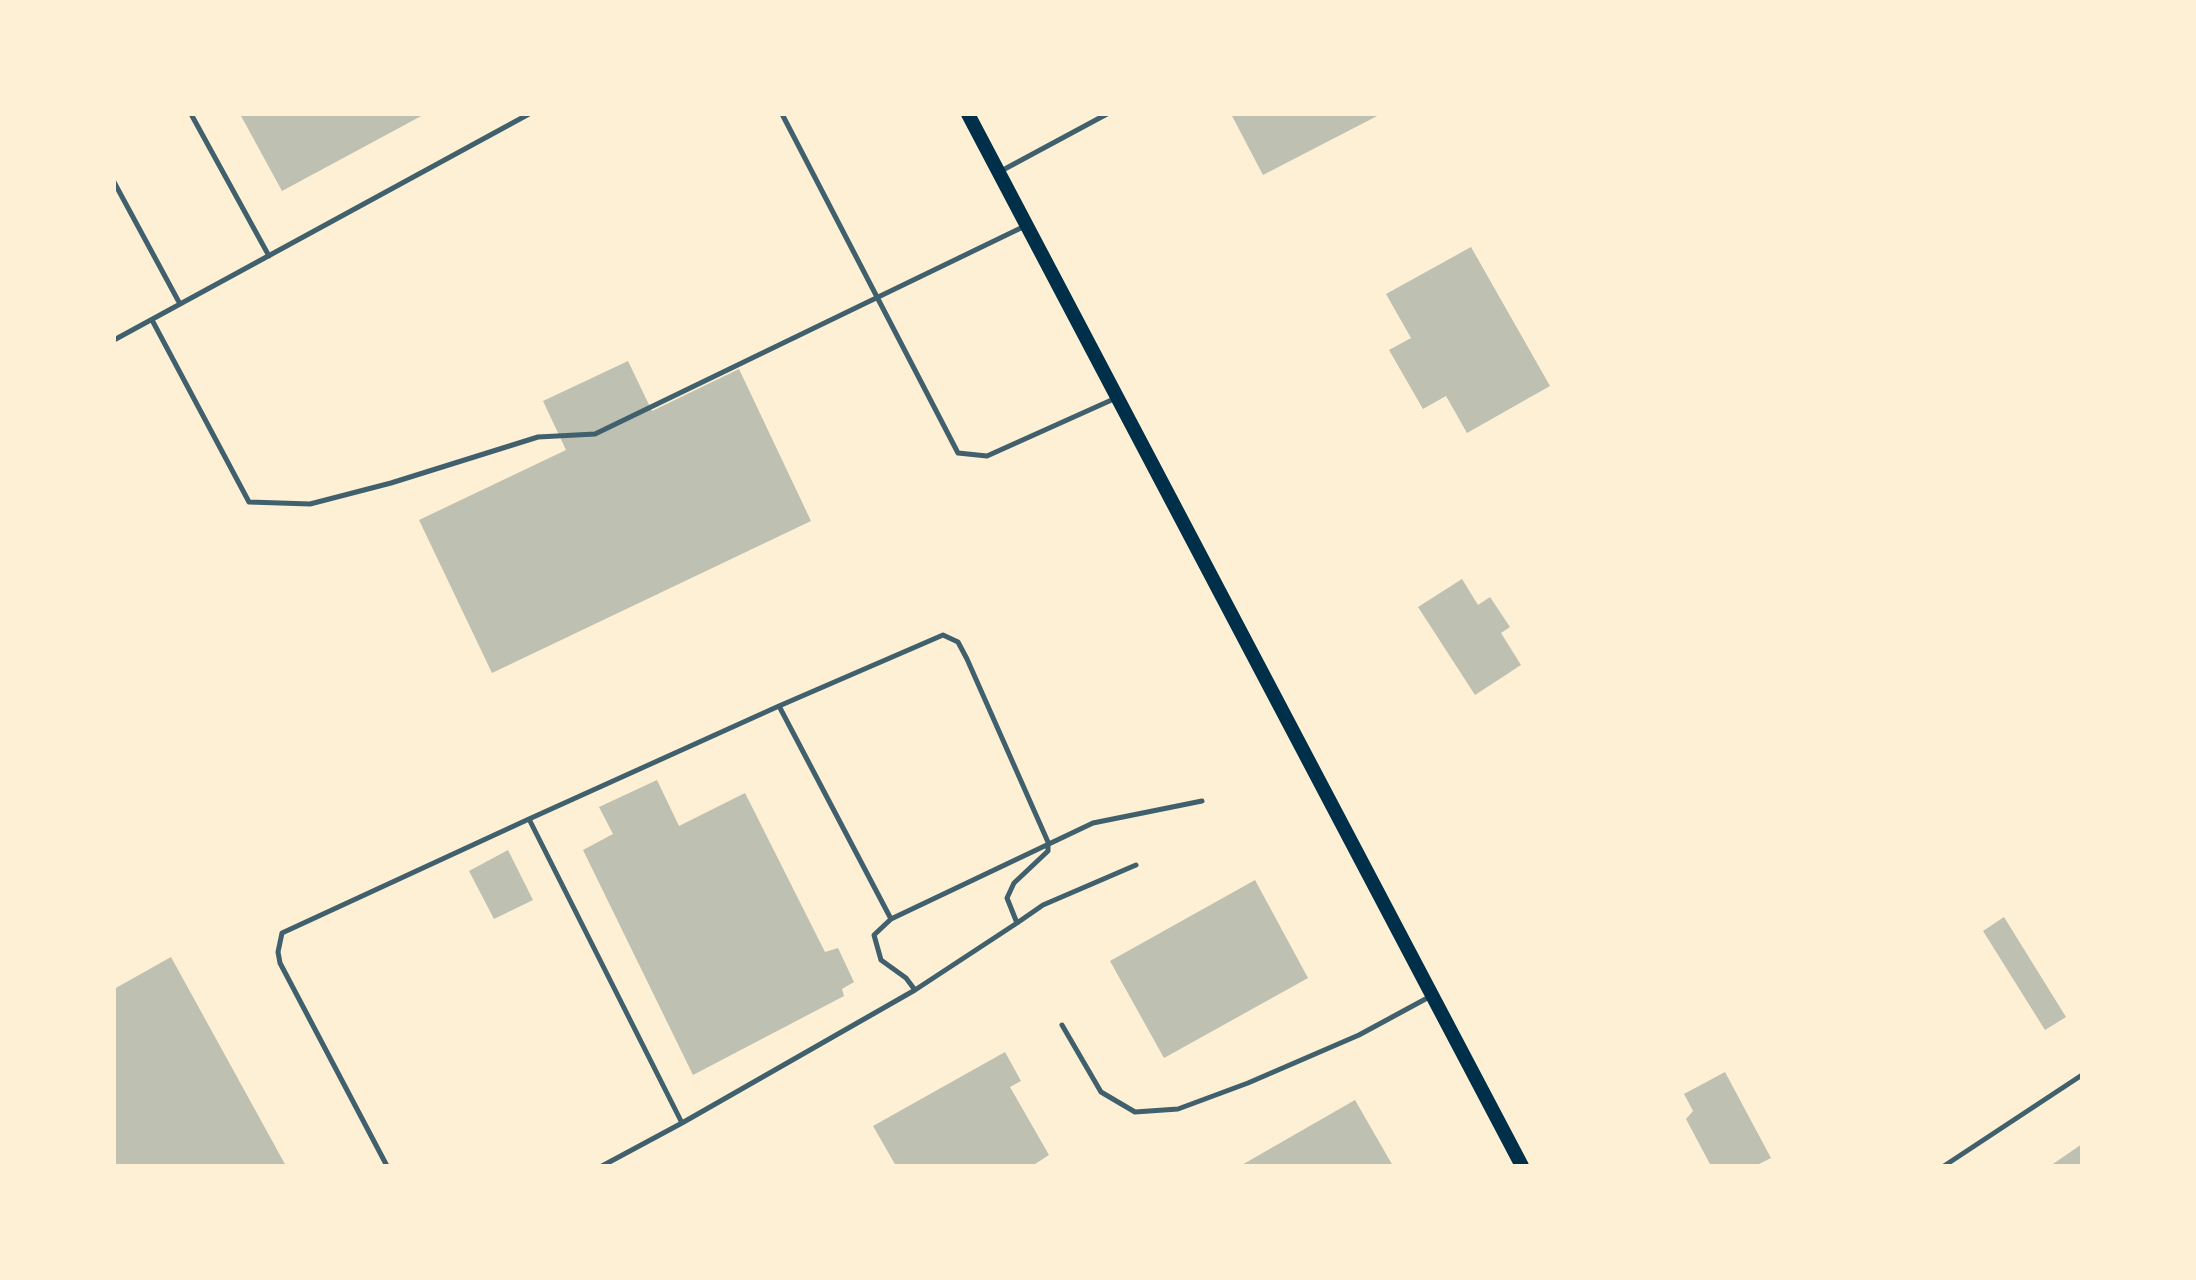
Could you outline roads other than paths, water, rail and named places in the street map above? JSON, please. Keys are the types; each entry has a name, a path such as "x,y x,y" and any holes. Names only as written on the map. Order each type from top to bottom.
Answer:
{"main road":[{"path":"968,114 1522,1166"}],"lane":[{"path":"191,114 269,256"},
{"path":"114,341 529,114"},
{"path":"782,114 958,453 987,456 1117,398"},
{"path":"998,172 1107,114"},
{"path":"114,182 180,304"},
{"path":"152,320 248,502 310,504 391,484 538,437 595,434 1026,225"},
{"path":"387,1166 280,963 278,952 282,933 529,818 943,635 958,642 1048,842 1048,851 1014,883 1007,898 1017,923"},
{"path":"779,706 891,919"},
{"path":"915,990 906,978 880,960 874,935 891,919 1093,822 1202,801"},
{"path":"529,818 682,1123"},
{"path":"602,1166 915,990 1043,905 1136,865"},
{"path":"1062,1025 1101,1092 1135,1112 1178,1109 1248,1083 1359,1035 1432,995"},
{"path":"1944,1166 2082,1075"}]}
